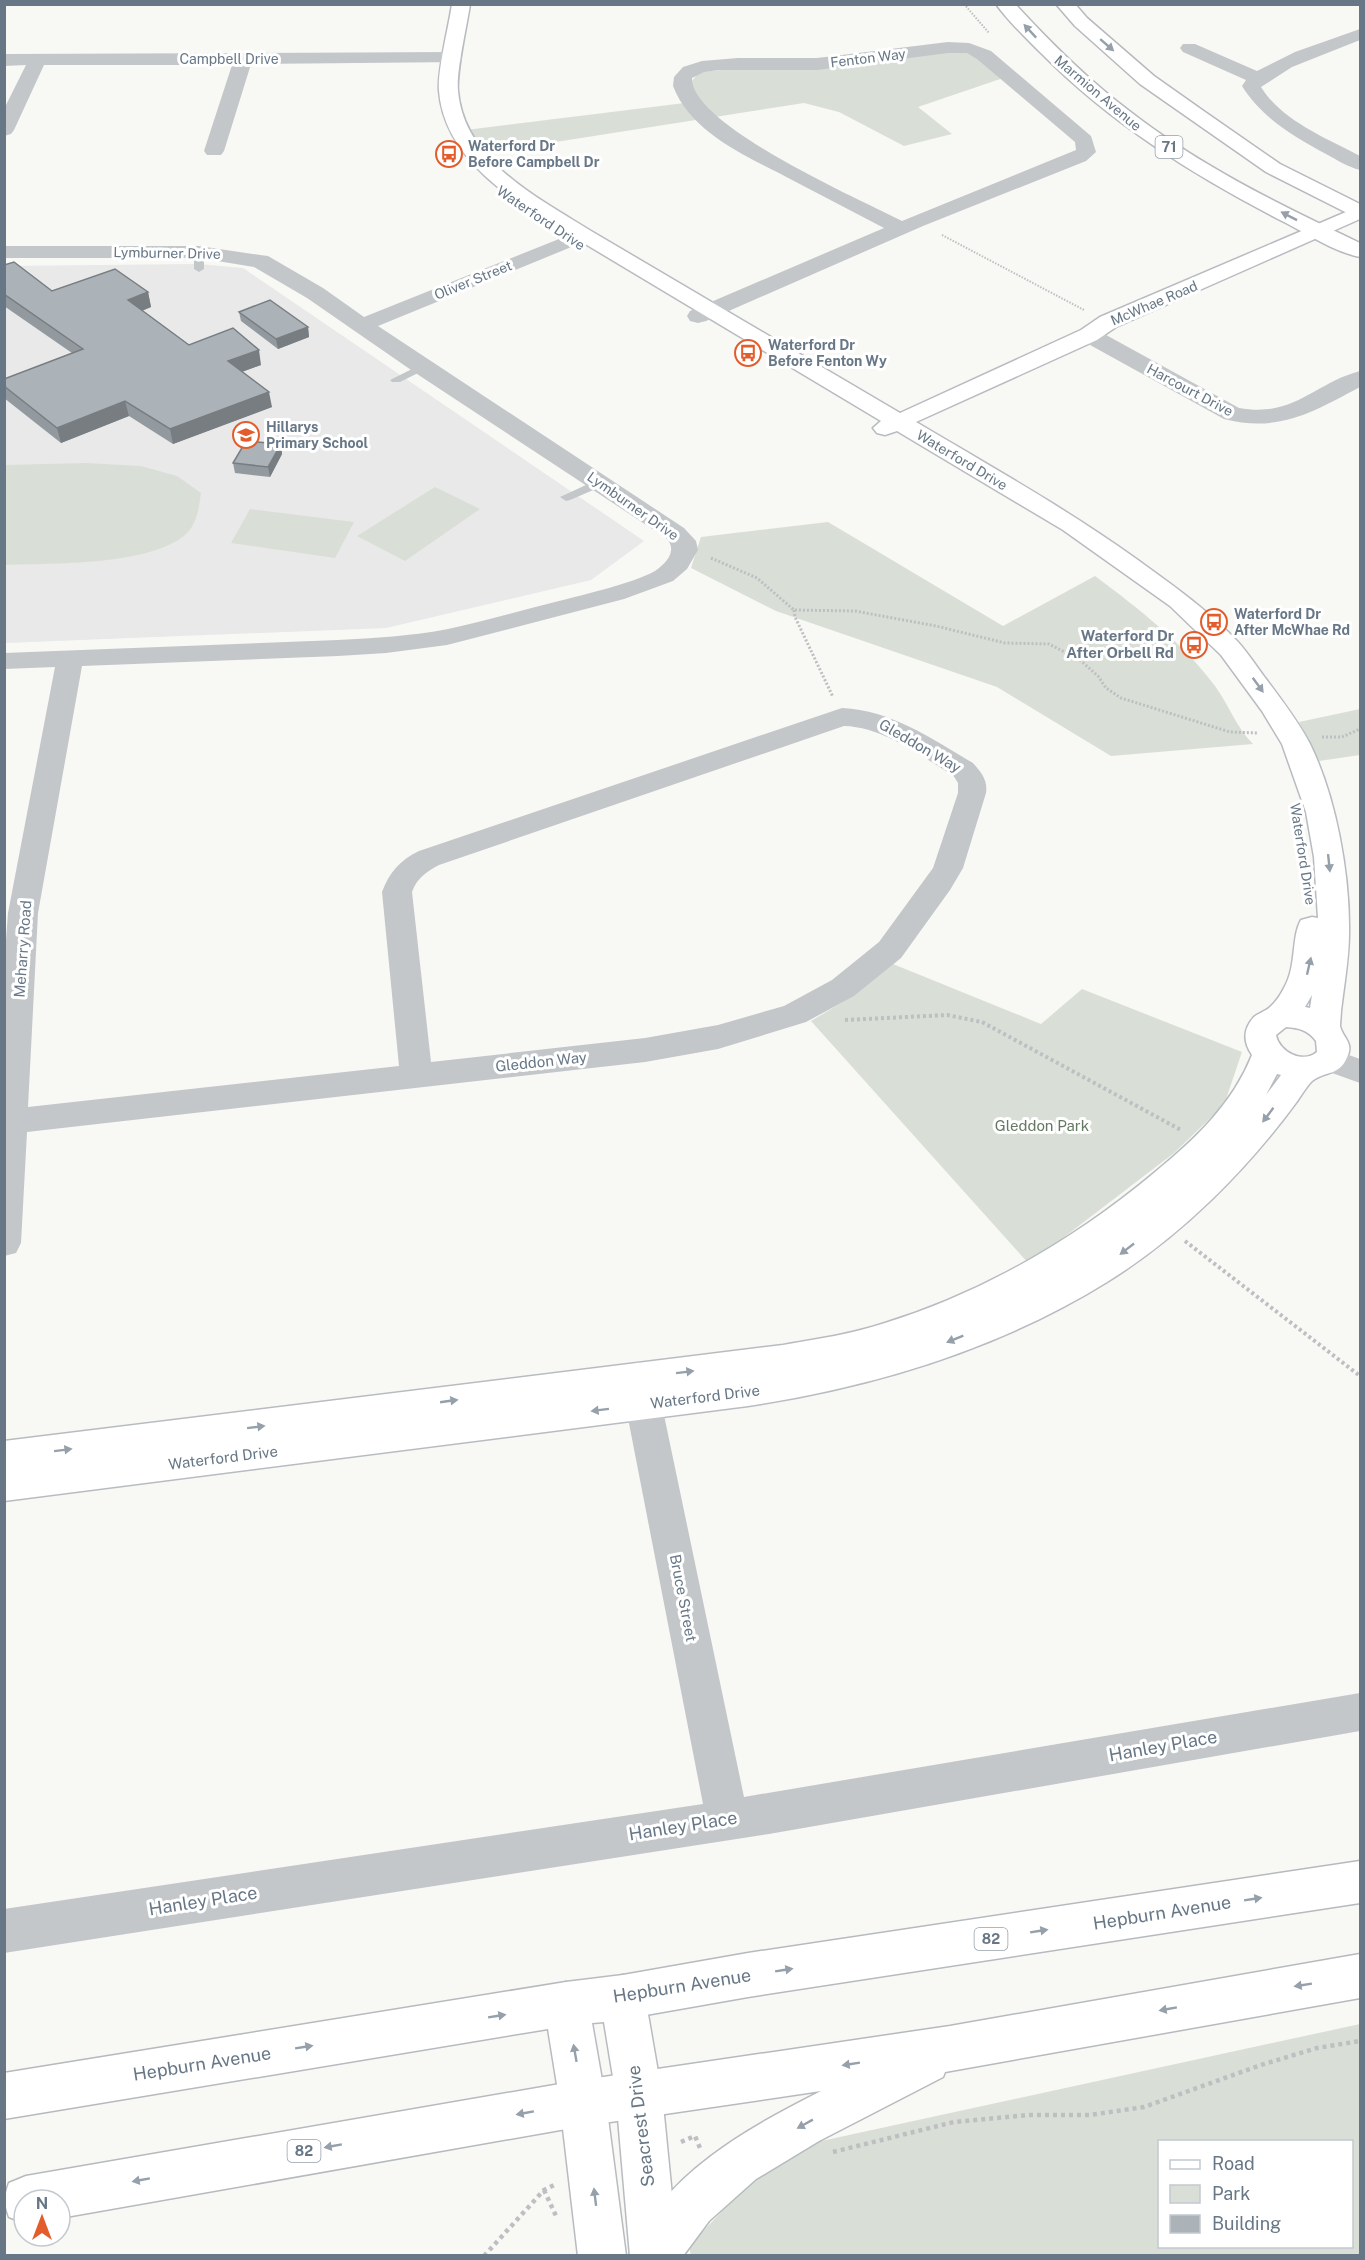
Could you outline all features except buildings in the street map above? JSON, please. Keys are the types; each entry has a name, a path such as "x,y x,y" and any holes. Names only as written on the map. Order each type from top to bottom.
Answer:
{"main road":[{"name":"Waterford Drive","path":"446,58 448,4"},
{"name":"Waterford Drive","path":"462,4 435,102 445,133 464,158 495,187 898,429 1072,525 1179,601 1230,649 1273,707 1296,744 1320,812 1329,857 1334,933 1324,1028"},
{"name":"Marmion Avenue","path":"1005,4 1061,64 1142,130 1216,178 1360,251"},
{"path":"1065,4 1147,80 1198,116 1273,168 1360,212"},
{"name":"McWhae Road","path":"898,429 1100,333 1325,234 1360,212"},
{"name":"McWhae Road","path":"1325,234 1360,227"},
{"name":"Waterford Drive","path":"898,429 1112,569 1173,616 1206,646 1227,672 1267,732 1286,770 1300,814 1312,915 1311,955 1306,980 1295,999 1281,1016"},
{"path":"1281,1016 1304,1017 1324,1028 1334,1044 1334,1052 1316,1064 1284,1065 1268,1055 1260,1040 1260,1032 1265,1025 1281,1016"},
{"name":"Waterford Drive","path":"4,1485 641,1391 834,1351 885,1338 985,1300 1023,1282 1108,1229 1219,1135 1254,1092 1268,1055"},
{"name":"Waterford Drive","path":"4,1457 641,1391 705,1395 763,1390 906,1358 987,1326 1103,1267 1200,1188 1250,1138 1316,1064"},
{"name":"Hepburn Avenue","path":"4,2096 748,1975 1360,1882"},
{"name":"82","path":"72,2192 583,2103 950,2049 1360,1976"},
{"name":"Seacrest Drive","path":"623,1997 639,2095 654,2255"},
{"path":"567,2004 583,2103 602,2256"},
{"path":"654,2255 692,2204 739,2162 803,2125 950,2049"}],"street":[{"path":"1360,34 1257,78 1251,86 1265,108 1317,141 1360,164"},
{"name":"Fenton Way","path":"908,225 733,140 689,100 682,82 684,74 688,70 707,65 808,65 951,48 976,50"},
{"path":"1189,48 1257,78"},
{"path":"704,314 908,225 1079,157 1086,152 1084,140 976,50"},
{"name":"Campbell Drive","path":"4,60 446,58"},
{"path":"4,130 38,60"},
{"path":"214,151 243,60"},
{"name":"Oliver Street","path":"362,325 577,238"},
{"name":"Lymburner Drive","path":"4,252 260,261 275,267 422,367 675,533 683,541 685,550 672,570 646,583 615,594 447,637 396,644 338,648 4,661"},
{"name":"Harcourt Drive","path":"1100,333 1232,414 1248,418 1265,419 1290,414 1360,378"},
{"name":"Meharry Road","path":"4,1243 23,913 70,659"},
{"name":"Gleddon Way","path":"12,1121 416,1076 683,1044 766,1023 813,1005 843,988 884,957 940,883 948,868 974,785 963,770 873,720 852,716 842,717 429,858 413,866 402,877 397,891 416,1076"},
{"path":"1316,1064 1360,1071"},
{"name":"Bruce Street","path":"641,1391 727,1819"},
{"name":"Hanley Place","path":"4,1931 727,1819 1360,1712"}],"lane":[{"path":"396,380 422,367"},
{"path":"566,497 601,483"}],"path":[{"path":"964,4 991,35 976,50"},
{"path":"908,225 1100,333"},
{"path":"685,550 749,571 769,585 794,610 795,617 842,717"},
{"path":"794,610 855,611 936,626 1005,643 1049,644 1080,660 1098,676 1106,687 1121,698 1137,705 1176,714 1230,732 1267,732"},
{"path":"813,1005 836,1020 947,1015 982,1022 1184,1131"},
{"path":"1161,1222 1360,1376"},
{"path":"826,2154 954,2121 1028,2115 1090,2115 1144,2107 1283,2058 1317,2048 1360,2041"},
{"path":"544,2190 558,2220"}],"shaded area":[{"name":"Hillarys Primary School","path":"199,264 243,268 644,541 591,580 386,628 5,643 4,266"}],"green space":[{"path":"969,48 1009,76 918,107 952,134 904,146 839,112 804,103 486,153 466,130 701,101 688,86 699,72"},
{"path":"86,463 141,466 177,476 201,493 197,516 189,531 169,545 124,558 73,563 5,565 5,465"},
{"path":"435,487 480,509 405,561 357,536"},
{"path":"250,509 354,522 335,558 231,543"},
{"path":"828,522 1003,626 1095,576 1189,655 1215,686 1253,744 1111,756 997,687 776,611 691,568 701,537"},
{"path":"1360,709 1360,755 1319,761 1299,722"},
{"name":"Gleddon Park","path":"893,964 1041,1024 1082,989 1242,1052 1224,1105 1174,1153 1029,1264 811,1021 856,994"},
{"path":"1360,2024 1360,2255 691,2256 689,2246 780,2150"}],"place":[{"name":"Waterford Dr Before Campbell Dr","path":"449,154"},
{"name":"Waterford Dr Before Fenton Wy","path":"748,353"},
{"name":"Hillarys Primary School","path":"246,435"},
{"name":"Waterford Dr After McWhae Rd","path":"1214,622"},
{"name":"Waterford Dr After Orbell Rd","path":"1194,645"}]}
